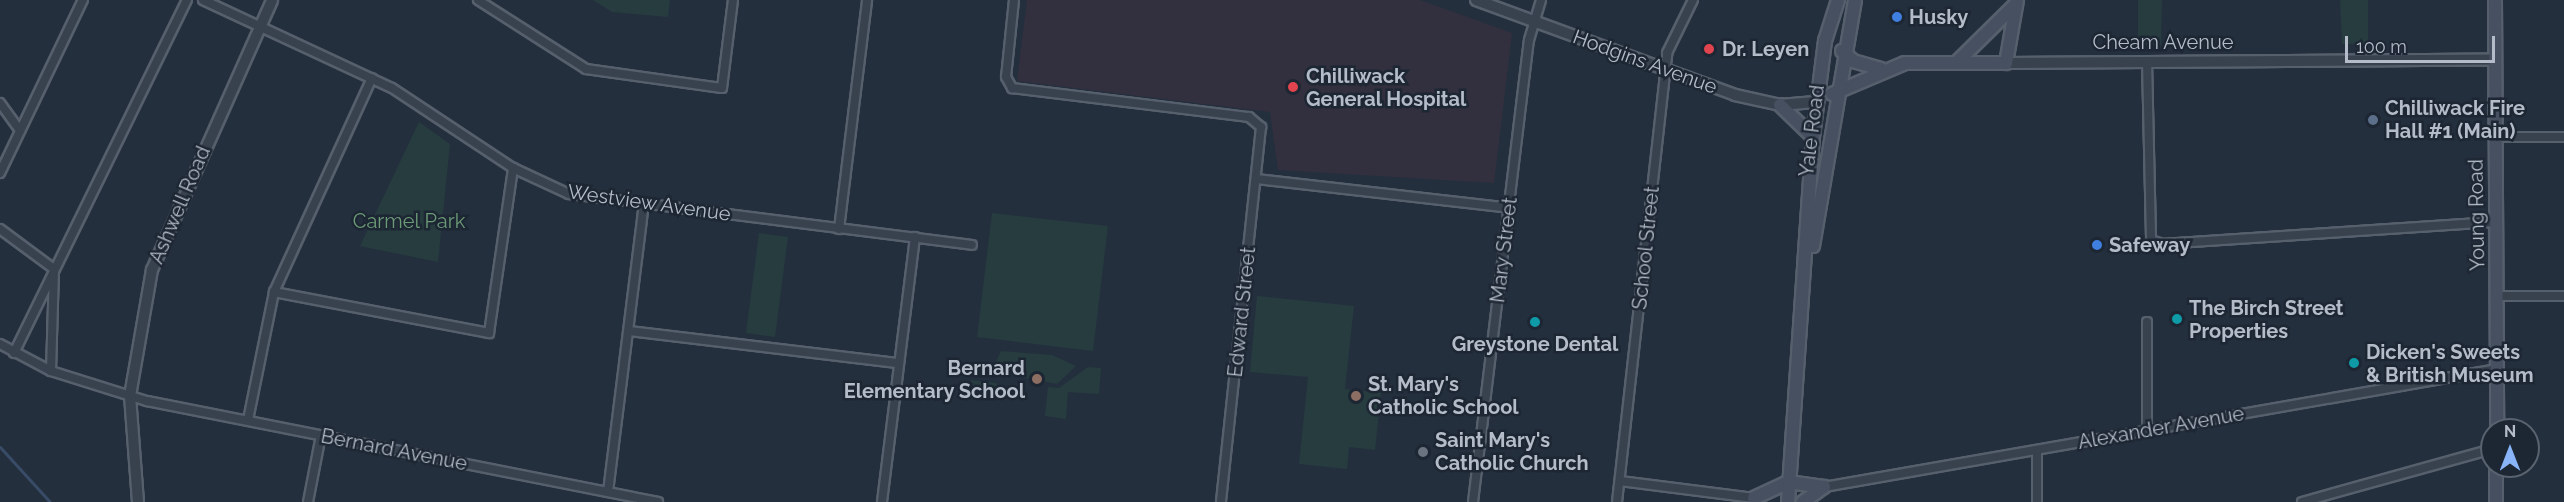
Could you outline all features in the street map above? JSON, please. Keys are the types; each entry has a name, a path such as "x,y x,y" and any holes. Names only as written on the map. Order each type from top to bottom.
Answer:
{"main road":[{"name":"Yale Road","path":"1808,268 1814,137 1825,40 1838,0"},
{"name":"Yale Road","path":"1788,502 1794,366 1808,268 1822,209 1842,51 1855,0"},
{"name":"Young Road","path":"2495,0 2497,418"},
{"path":"1956,62 2016,2"},
{"path":"2006,63 2016,2"},
{"path":"1842,51 1853,62 1882,69"},
{"name":"Cheam Avenue","path":"1818,102 1882,69 1956,62 2006,63"},
{"path":"1780,105 1814,137"},
{"path":"2496,478 2496,502"},
{"path":"1757,500 1788,482 1824,487"},
{"path":"1803,502 1824,487"}],"street":[{"path":"0,172 83,0"},
{"path":"14,353 187,0"},
{"path":"203,0 261,23"},
{"name":"Ashwell Road","path":"138,502 130,396 158,248 272,0"},
{"path":"478,0 586,69 722,88 733,0"},
{"path":"840,229 867,0"},
{"name":"Edward Street","path":"1014,0 1008,85 1259,122 1256,180 1221,502"},
{"name":"Hodgins Avenue","path":"1476,0 1665,70 1780,105 1818,102"},
{"name":"Mary Street","path":"1473,502 1534,20 1541,0"},
{"name":"School Street","path":"1617,502 1667,53 1693,0"},
{"name":"Westview Avenue","path":"261,23 372,78 513,168 569,194 972,245"},
{"name":"Cheam Avenue","path":"2006,63 2495,60"},
{"path":"2147,61 2151,240 2162,244 2497,222"},
{"path":"248,420 274,292 372,78"},
{"path":"0,103 20,131"},
{"path":"2496,137 2564,137"},
{"path":"274,292 489,333 513,168"},
{"path":"1256,180 1509,208"},
{"path":"608,492 644,204"},
{"path":"0,229 54,269"},
{"path":"882,502 915,237"},
{"path":"51,371 54,269"},
{"path":"2498,296 2564,296"},
{"path":"2147,322 2147,430"},
{"path":"629,331 899,363"},
{"path":"0,344 51,371 130,396"},
{"name":"Alexander Avenue","path":"1824,487 2498,369"},
{"name":"Bernard Avenue","path":"130,396 658,502"},
{"path":"308,502 321,435"},
{"path":"2037,450 2037,502"},
{"path":"2302,502 2480,452"},
{"path":"1620,481 1757,500"}],"shaded area":[{"name":"Chilliwack General Hospital","path":"1027,0 1420,0 1512,33 1494,183 1278,170 1270,112 1017,81"}],"green space":[{"path":"593,0 670,0 668,17 612,12"},
{"path":"2138,0 2162,0 2161,45 2138,45"},
{"path":"2340,0 2368,0 2368,44 2342,44"},
{"name":"Carmel Park","path":"419,122 450,144 438,262 360,246"},
{"path":"992,213 1108,226 1093,351 977,337"},
{"path":"759,233 788,237 775,337 746,333"},
{"path":"1257,296 1354,306 1345,389 1381,393 1375,450 1349,447 1347,469 1299,464 1308,377 1250,372"},
{"path":"1001,351 1052,355 1076,366 1057,384 999,373 995,364"},
{"path":"1088,367 1101,368 1099,394 1068,392 1066,419 1045,416 1048,387 1059,388"},
{"path":"971,380 997,383 996,395 970,392"}],"waterway":[{"path":"0,447 50,502"}],"place":[{"name":"Husky","path":"1897,17"},
{"name":"Dr. Leyen","path":"1709,49"},
{"name":"Chilliwack General Hospital","path":"1293,87"},
{"name":"Chilliwack Fire Hall #1 (Main)","path":"2373,120"},
{"name":"Safeway","path":"2097,245"},
{"name":"The Birch Street Properties","path":"2177,319"},
{"name":"Greystone Dental","path":"1535,322"},
{"name":"Dicken's Sweets & British Museum","path":"2354,363"},
{"name":"Bernard Elementary School","path":"1037,379"},
{"name":"St. Mary's Catholic School","path":"1356,396"},
{"name":"Saint Mary's Catholic Church","path":"1423,452"}]}
